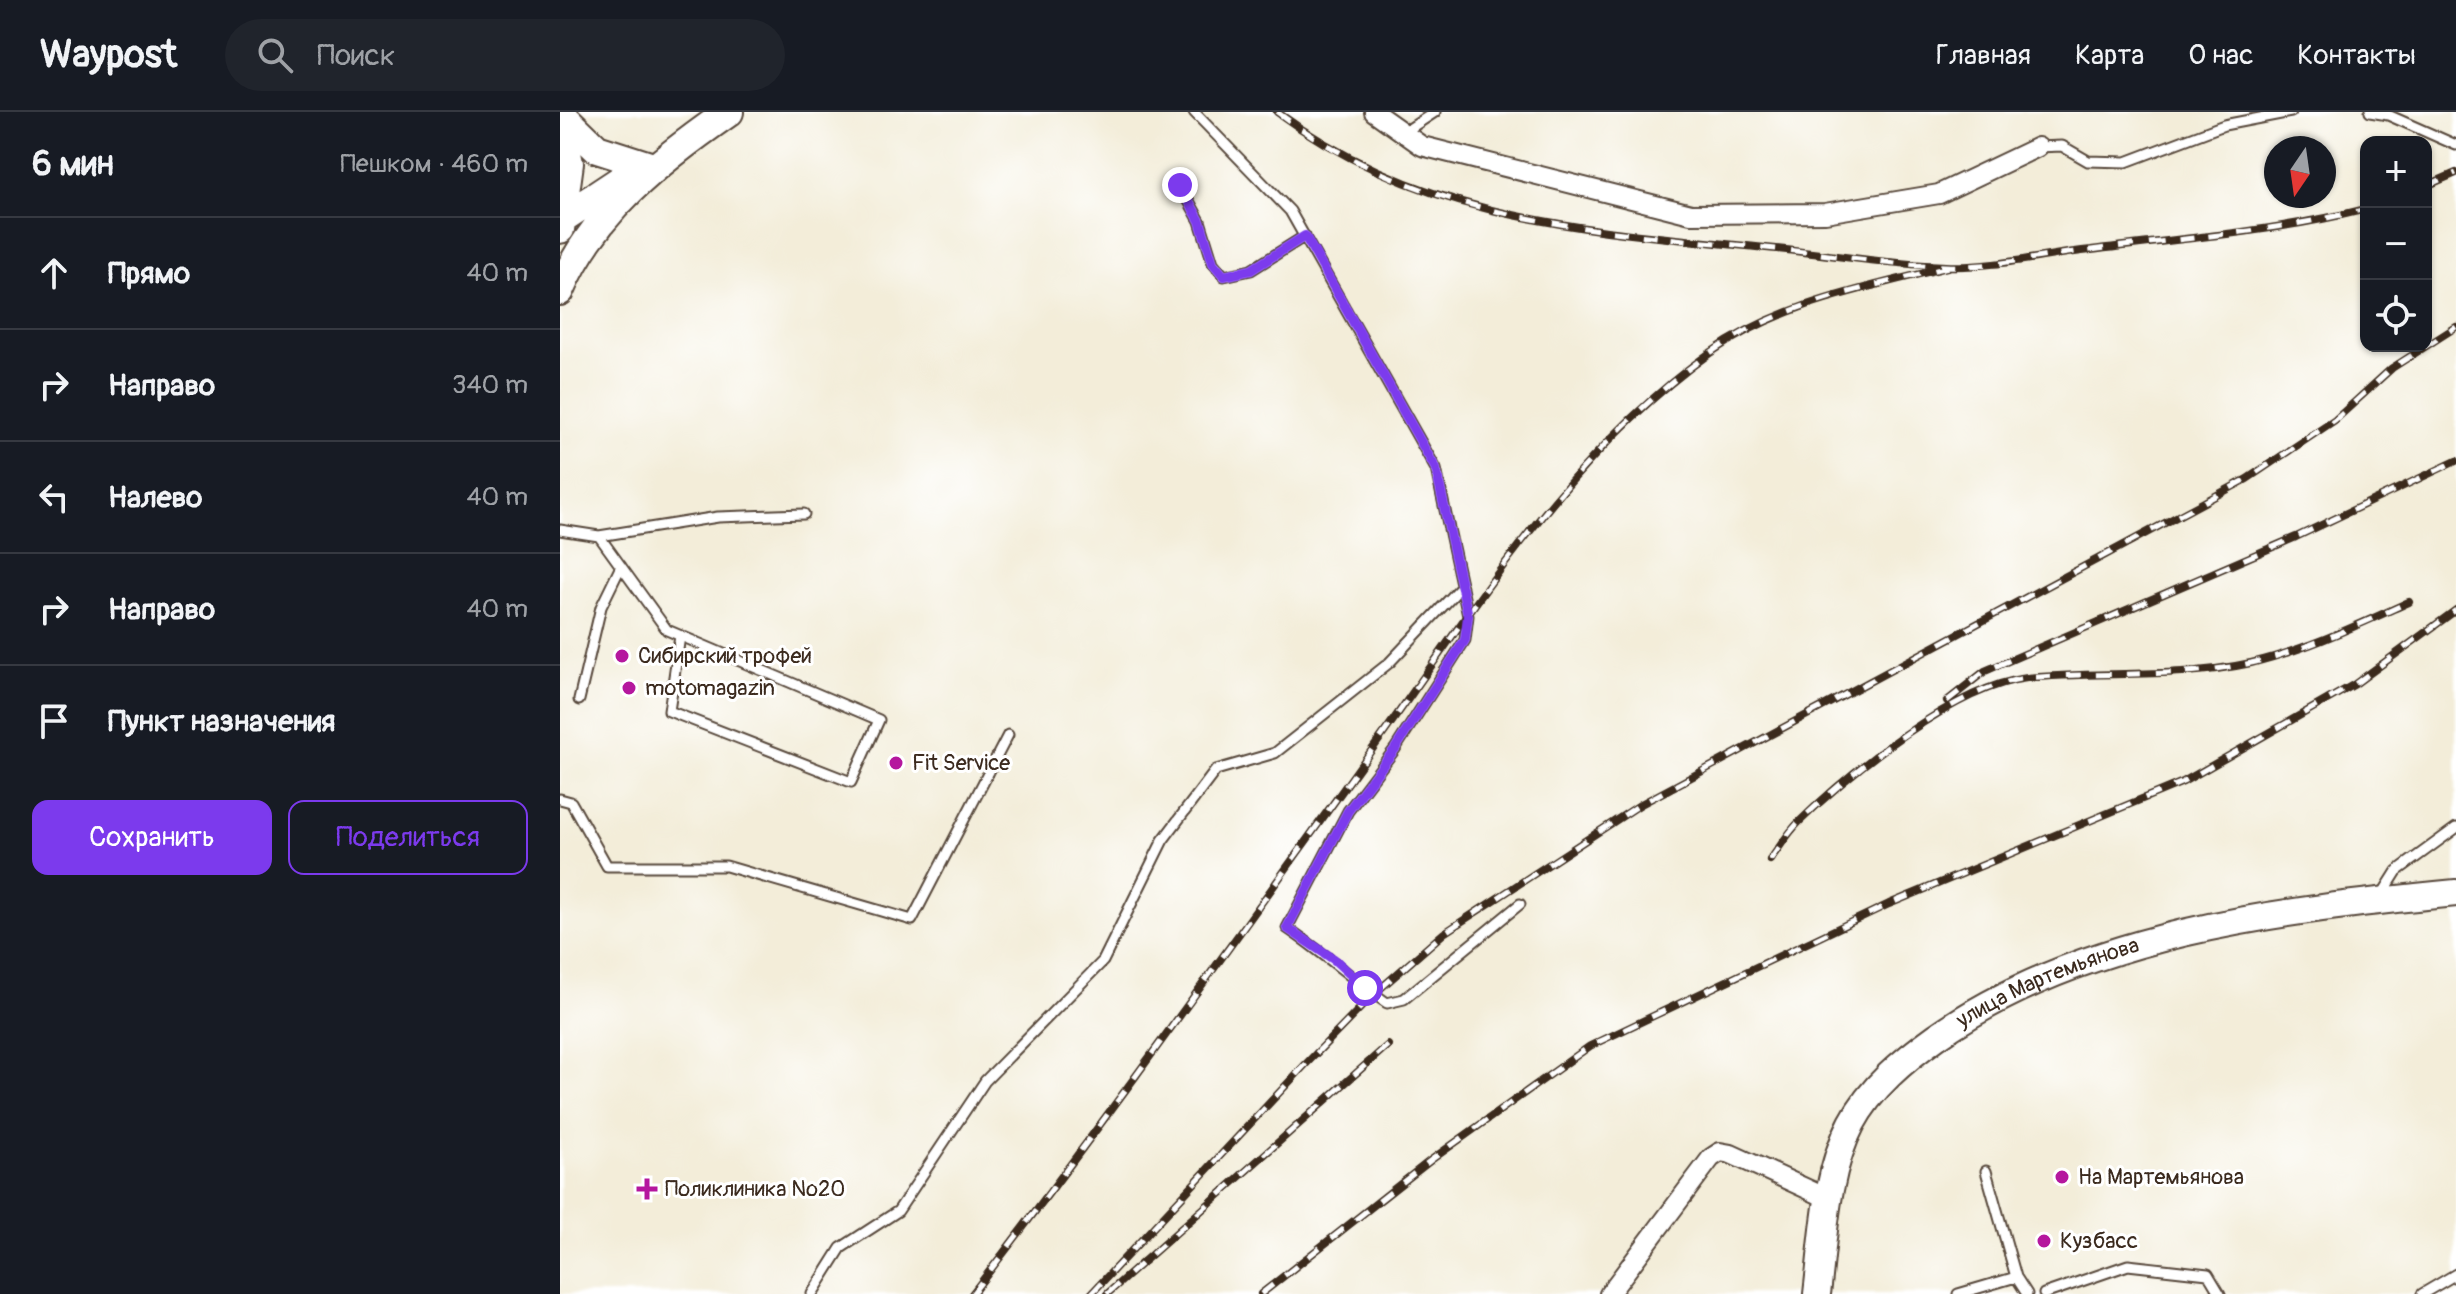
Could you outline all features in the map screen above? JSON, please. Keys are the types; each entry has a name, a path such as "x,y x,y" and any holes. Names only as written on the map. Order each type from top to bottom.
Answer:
{"main road":[{"path":"561,223 729,112"},
{"path":"560,113 597,149 650,166"},
{"path":"560,120 569,163 561,223"},
{"path":"560,291 579,249 596,225 650,166"}],"street":[{"path":"1374,112 1422,146 1691,214 1825,213 1939,194 2038,147"},
{"name":"улица Мартемьянова","path":"1817,1294 1829,1199 1847,1134 1865,1103 1914,1053 1986,1006 2063,969 2196,931 2379,900 2456,893"},
{"path":"1609,1294 1711,1158 1720,1152 1731,1154 1829,1199"}],"lane":[{"path":"1194,112 1290,211 1436,469 1468,616 1465,640 1395,749 1348,811 1287,928 1335,960 1387,1003 1404,999 1520,904"},
{"path":"1403,133 1435,112"},
{"path":"2038,147 2062,146 2088,161 2126,162 2224,125 2291,112"},
{"path":"2370,112 2388,115 2456,145"},
{"path":"1180,185 1200,221 1213,263 1224,276 1251,270 1305,236"},
{"path":"560,530 599,536 718,517 804,514"},
{"path":"599,536 667,630 879,720 851,782 669,711 680,636"},
{"path":"579,700 601,607 621,566"},
{"path":"812,1294 841,1248 898,1211 985,1081 1103,961 1163,840 1216,770 1275,753 1389,663 1462,586"},
{"path":"560,799 571,802 607,866 726,866 912,920 1008,735"},
{"path":"2379,900 2397,871 2456,828"},
{"path":"1986,1171 2016,1277 2027,1294"},
{"path":"2044,1294 2128,1265 2208,1274 2220,1294"},
{"path":"2422,1294 2456,1274"},
{"path":"1958,1294 2016,1277"}],"railway":[{"path":"1277,112 1333,149 1391,177 1450,199 1511,214 1635,235 1923,265 2000,263 2264,229 2360,210"},
{"path":"2432,183 2456,173"},
{"path":"972,1294 1178,1018 1490,583 1529,532 1613,436 1710,353 1766,321 1855,290 1948,267"},
{"path":"1091,1294 1374,994 1444,933 1641,804 2247,479 2335,420 2392,368 2456,327"},
{"path":"1947,701 1985,671 2296,537 2456,461"},
{"path":"1770,860 1799,822 1875,757 1937,714 1999,684 2027,678 2168,673 2251,663 2312,644 2409,602"},
{"path":"1261,1294 1431,1160 1590,1046 1889,904 2183,782 2355,684 2456,610"},
{"path":"1107,1294 1388,1045"}],"place":[{"name":"Сибирский трофей","path":"622,656"},
{"name":"motomagazin","path":"629,688"},
{"name":"Fit Service","path":"896,763"},
{"name":"На Мартемьянова","path":"2062,1177"},
{"name":"Поликлиника №20","path":"647,1189"},
{"name":"Кузбасс","path":"2044,1241"}],"route":[{"path":"1180,185 1200,221 1213,263 1224,276 1251,270 1305,236 1436,469 1468,616 1465,640 1395,749 1348,811 1287,928 1335,960 1365,988"}]}
